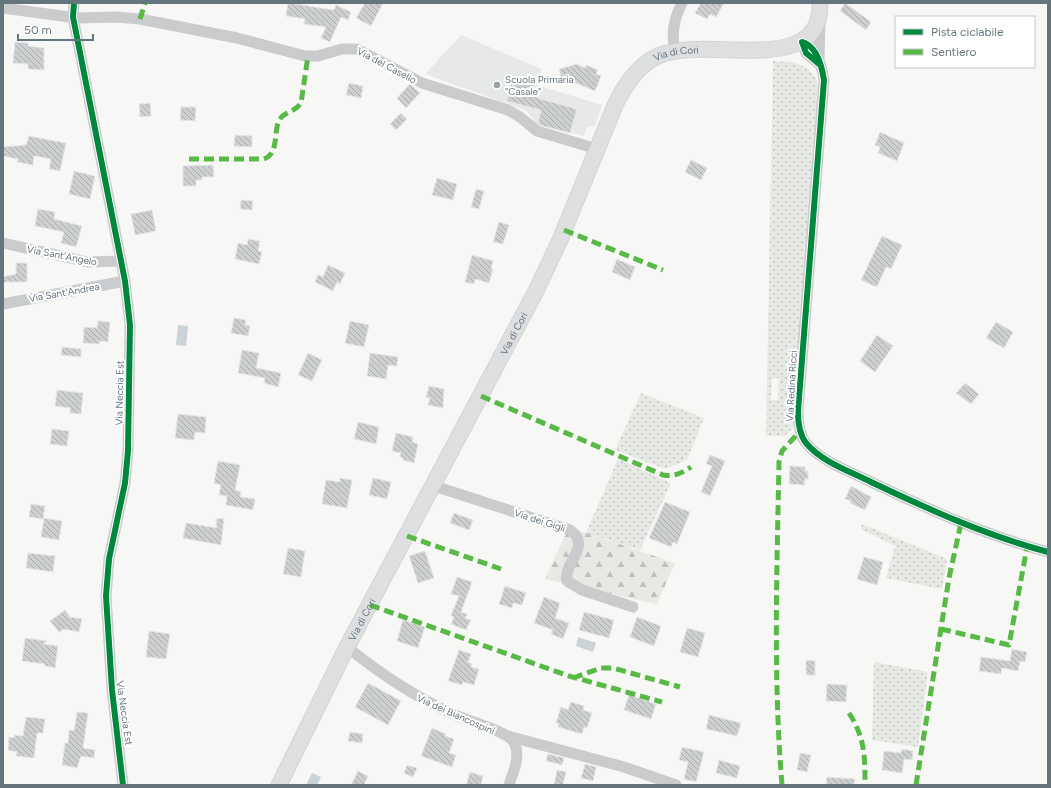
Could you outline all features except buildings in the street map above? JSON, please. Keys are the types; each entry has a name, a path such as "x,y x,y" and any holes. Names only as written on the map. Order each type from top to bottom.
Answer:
{"main road":[{"name":"Via di Cori","path":"279,785 347,647 434,486 541,282 616,103 630,78 651,60 675,51 694,48 783,49 802,42 814,30 820,8"}],"street":[{"name":"Via Neccia Est","path":"74,3 73,17 125,281 130,325 128,451 125,483 108,567 106,596 109,665 124,785"},
{"path":"675,51 673,28 682,3"},
{"name":"Via del Casello","path":"3,8 73,17 111,17 140,20 237,38 305,56 318,56 344,48 357,49 422,83 511,111 537,131 597,149"},
{"path":"815,61 820,8"},
{"path":"802,42 804,52 815,61"},
{"path":"783,49 815,61"},
{"name":"Via Redina Ricci","path":"815,61 824,80 798,415 799,426 803,437 810,448 833,463 943,516 999,537 1048,552"},
{"name":"Via Sant'Angelo","path":"3,243 88,262 121,261"},
{"name":"Via Sant'Andrea","path":"3,304 125,281"},
{"name":"Via dei Gigli","path":"434,486 570,530 578,537 579,543 566,575 567,581 582,590 633,606"},
{"name":"Via dei Biancospini","path":"347,647 386,677 417,697 448,712 508,736 628,768 676,785"},
{"name":"Via dei Biancospini","path":"508,736 515,745 517,754 509,785"}],"shaded area":[{"name":"Scuola Primaria \"Casale\"","path":"461,35 541,69 540,86 602,105 595,126 587,127 584,136 537,125 527,111 425,74"},
{"path":"178,325 188,326 186,346 176,345"},
{"path":"578,637 596,643 593,652 576,646"},
{"path":"312,773 321,777 317,785 306,785"}],"green space":[{"path":"773,61 795,63 808,69 813,73 818,86 793,429 784,436 766,436","holes":["779,378 778,400 771,400 772,379"]},
{"path":"641,393 704,418 687,460 665,469 615,450"},
{"path":"618,459 671,483 640,550 586,533"},
{"path":"862,524 947,559 942,589 886,578 895,546 861,529"},
{"path":"569,527 675,563 657,604 545,579"},
{"path":"874,662 928,672 918,747 872,740"}],"marked path":[{"path":"140,19 145,3"},
{"path":"189,159 264,159 268,157 274,149 280,119 301,103 308,56"},
{"path":"564,230 663,270"},
{"path":"481,396 663,475 678,474 691,467"},
{"path":"782,785 777,704 779,462 782,451 800,431"},
{"path":"916,785 949,578 961,523"},
{"path":"407,536 501,569"},
{"path":"941,629 1009,645 1027,547"},
{"path":"370,605 569,676 662,702"},
{"path":"573,678 601,668 613,668 680,687"},
{"path":"849,713 861,739 865,765 865,785"}],"cycle path":[{"path":"74,3 73,17 125,281 130,325 128,451 125,483 109,559 106,596 112,690 123,785"},
{"path":"819,64 806,53 802,42 807,44 815,52 822,69 824,80 798,411 800,432 812,450 845,470 980,530 1048,552"}],"place":[{"name":"Scuola Primaria \"Casale\"","path":"497,85"}]}
